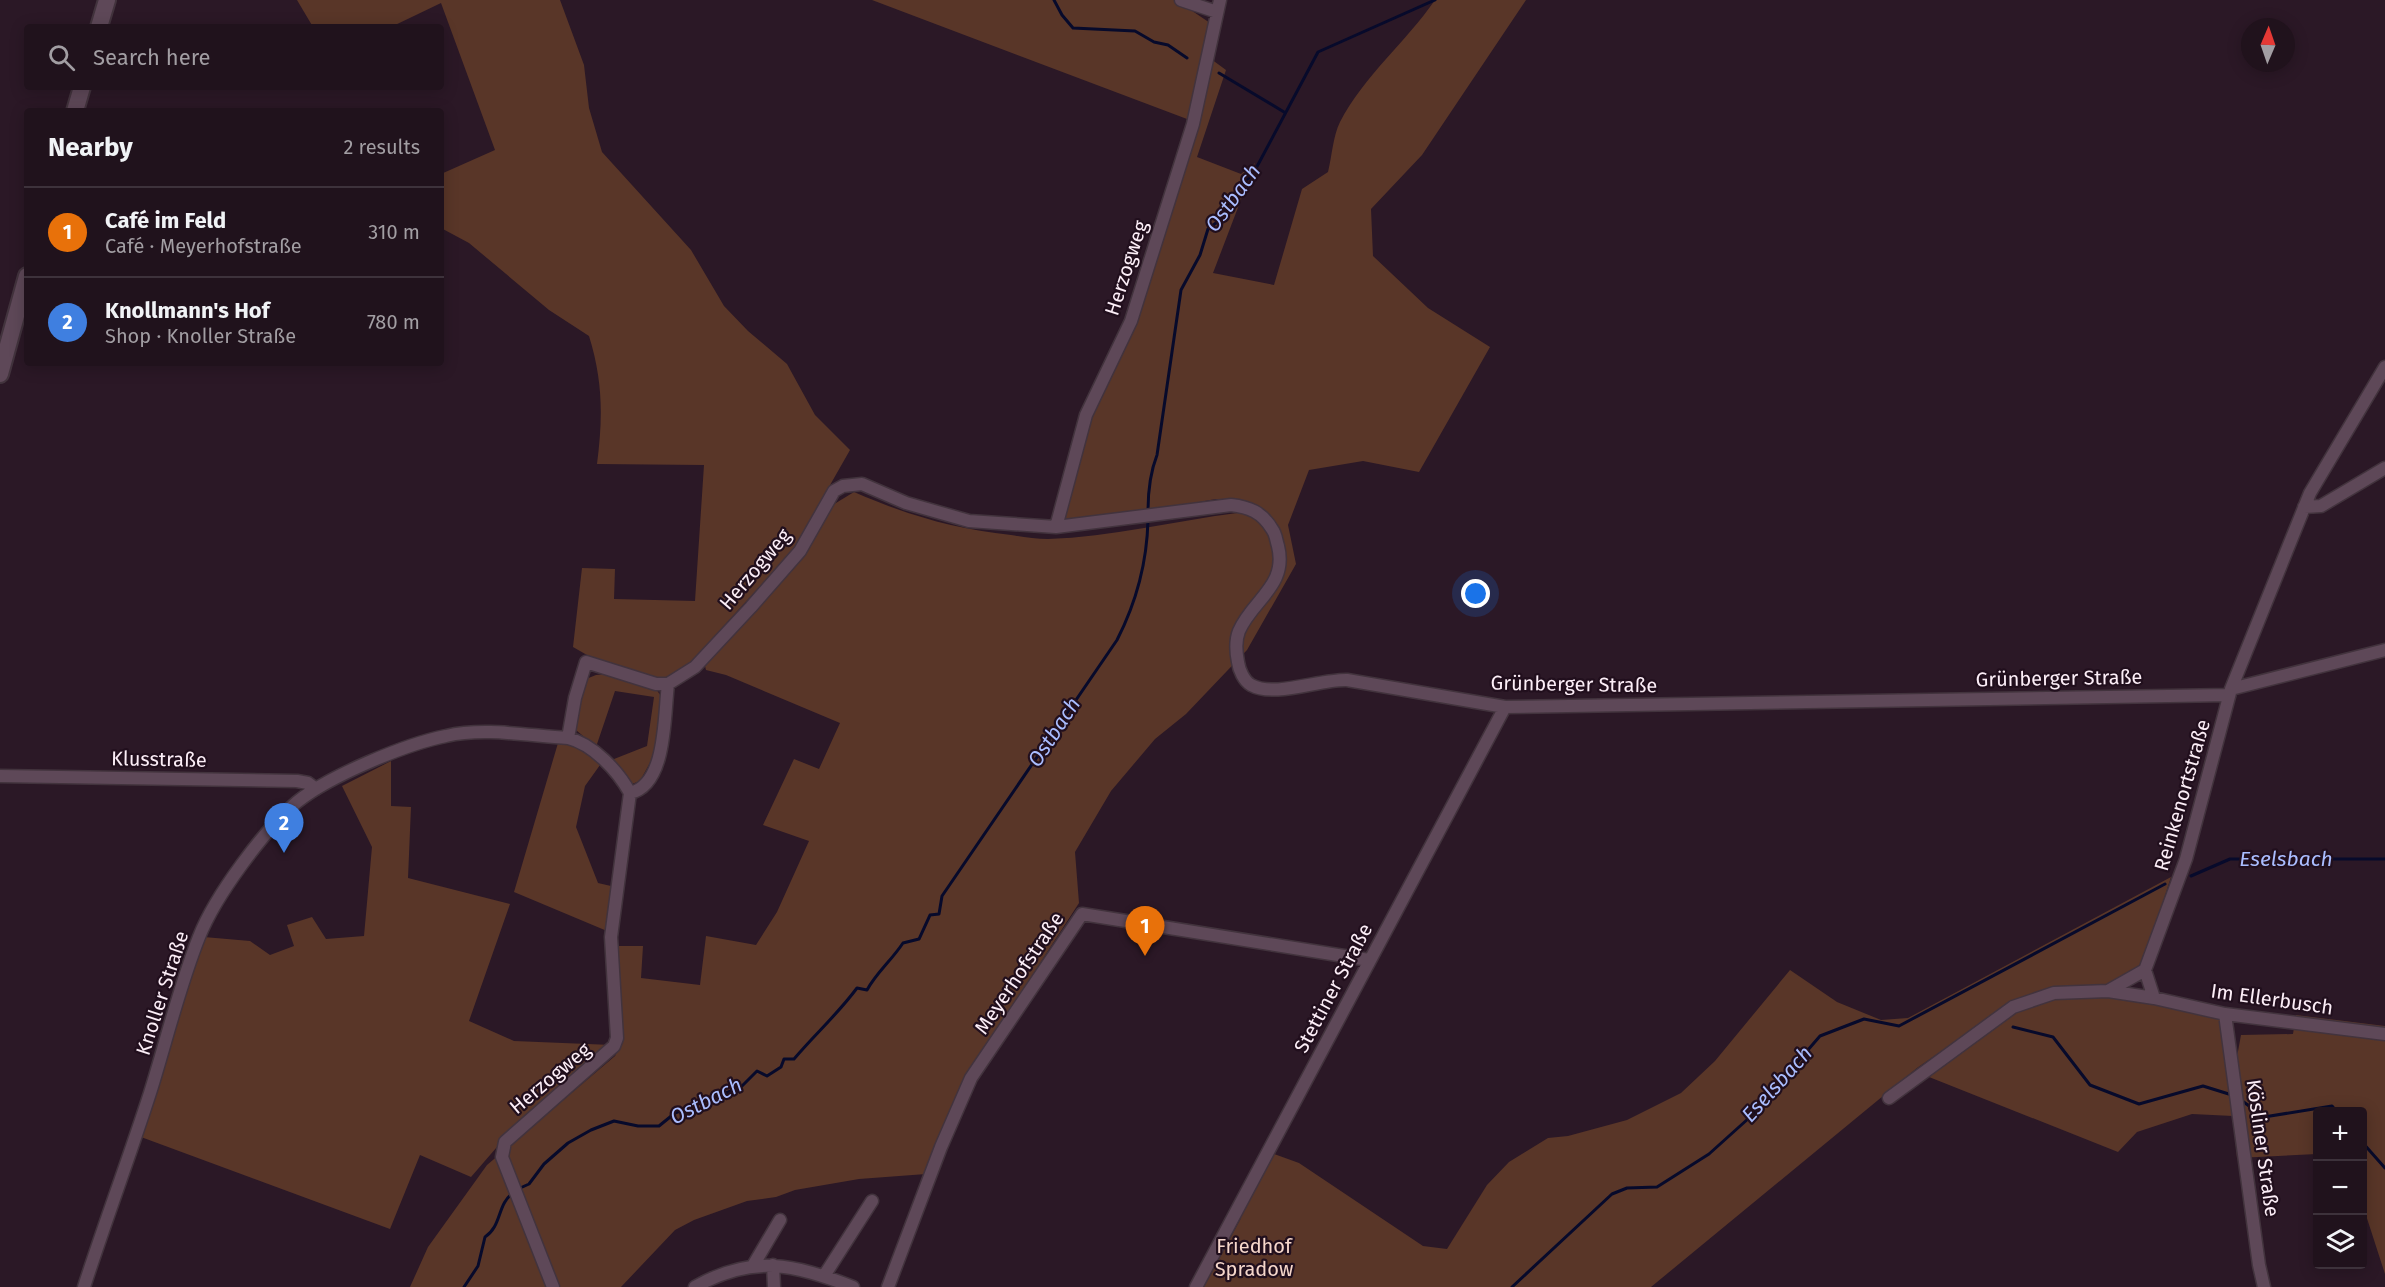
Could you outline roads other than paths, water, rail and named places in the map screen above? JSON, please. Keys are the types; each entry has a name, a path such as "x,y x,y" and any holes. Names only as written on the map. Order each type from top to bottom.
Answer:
{"street":[{"path":"100,24 107,0"},
{"path":"1181,0 1218,6"},
{"name":"Herzogweg","path":"668,684 695,667 751,607 800,551 834,491 843,486 862,484 906,503 969,521 1056,527 1086,415 1131,321 1193,124 1218,6"},
{"path":"76,108 81,90"},
{"path":"0,374 24,287"},
{"name":"Reinkenortstraße","path":"2145,970 2186,859 2230,692 2310,493 2385,368"},
{"path":"2304,507 2321,506 2385,468"},
{"name":"Grünberger Straße","path":"1056,527 1230,505 1249,507 1266,519 1275,532 1280,565 1271,588 1239,630 1235,649 1239,670 1250,685 1264,689 1277,689 1331,679 1347,680 1505,707 2230,692 2385,650"},
{"path":"568,738 575,698 586,662 656,684 668,684 660,757 644,787 630,794"},
{"name":"Stettiner Straße","path":"1196,1287 1505,707"},
{"name":"Knoller Straße","path":"84,1287 106,1216 135,1140 200,936 242,863 296,802 316,789 393,753 445,736 467,733 568,738 581,741 594,751 630,794"},
{"name":"Klusstraße","path":"0,776 297,781 308,783 316,789"},
{"name":"Herzogweg","path":"553,1287 512,1182 502,1164 505,1142 615,1046 617,1038 611,937 630,794"},
{"name":"Meyerhofstraße","path":"888,1287 941,1147 971,1078 1082,914 1369,960"},
{"path":"1889,1098 2013,1007 2054,993 2108,991 2145,970 2154,998"},
{"name":"Im Ellerbusch","path":"2108,991 2154,998 2225,1014 2385,1034"},
{"name":"Kösliner Straße","path":"2225,1014 2259,1265 2264,1287"},
{"path":"824,1275 872,1201"},
{"path":"754,1264 780,1220"},
{"path":"696,1287 722,1272 754,1264 773,1265 824,1275 853,1287"},
{"path":"773,1265 774,1287"}],"waterway":[{"path":"1054,0 1062,15 1073,28 1135,31 1154,42 1168,45 1187,58"},
{"name":"Ostbach","path":"1148,511 1150,483 1157,455 1181,290 1200,255 1208,229 1220,220 1237,189 1253,174 1318,52 1435,0"},
{"path":"1219,73 1284,112"},
{"name":"Ostbach","path":"518,1189 529,1184 544,1164 568,1143 591,1130 614,1121 638,1126 659,1126 675,1113 741,1087 757,1071 767,1076 781,1067 784,1059 794,1059 857,988 867,990 903,943 919,939 930,915 939,914 942,896 1117,640 1130,612 1139,582 1148,520"},
{"name":"Eselsbach","path":"2191,876 2230,859 2385,859"},
{"name":"Eselsbach","path":"1512,1287 1612,1194 1627,1188 1657,1187 1709,1154 1749,1118 1820,1036 1864,1019 1899,1026 2165,884"},
{"name":"Eselsbach","path":"2013,1027 2053,1037 2090,1085 2139,1104 2203,1086 2232,1095"},
{"name":"Eselsbach","path":"2241,1100 2264,1117 2313,1109"},
{"name":"Eselsbach","path":"2326,1107 2333,1107"},
{"name":"Eselsbach","path":"2367,1148 2385,1168"},
{"name":"Ostbach","path":"464,1287 478,1266 485,1237 494,1227 504,1203 513,1193"}],"place":[{"name":"Knollmann's Hof","path":"284,853"},
{"name":"Café im Feld","path":"1145,956"}],"park label":[{"name":"Friedhof Spradow","path":"1254,1258"}]}
